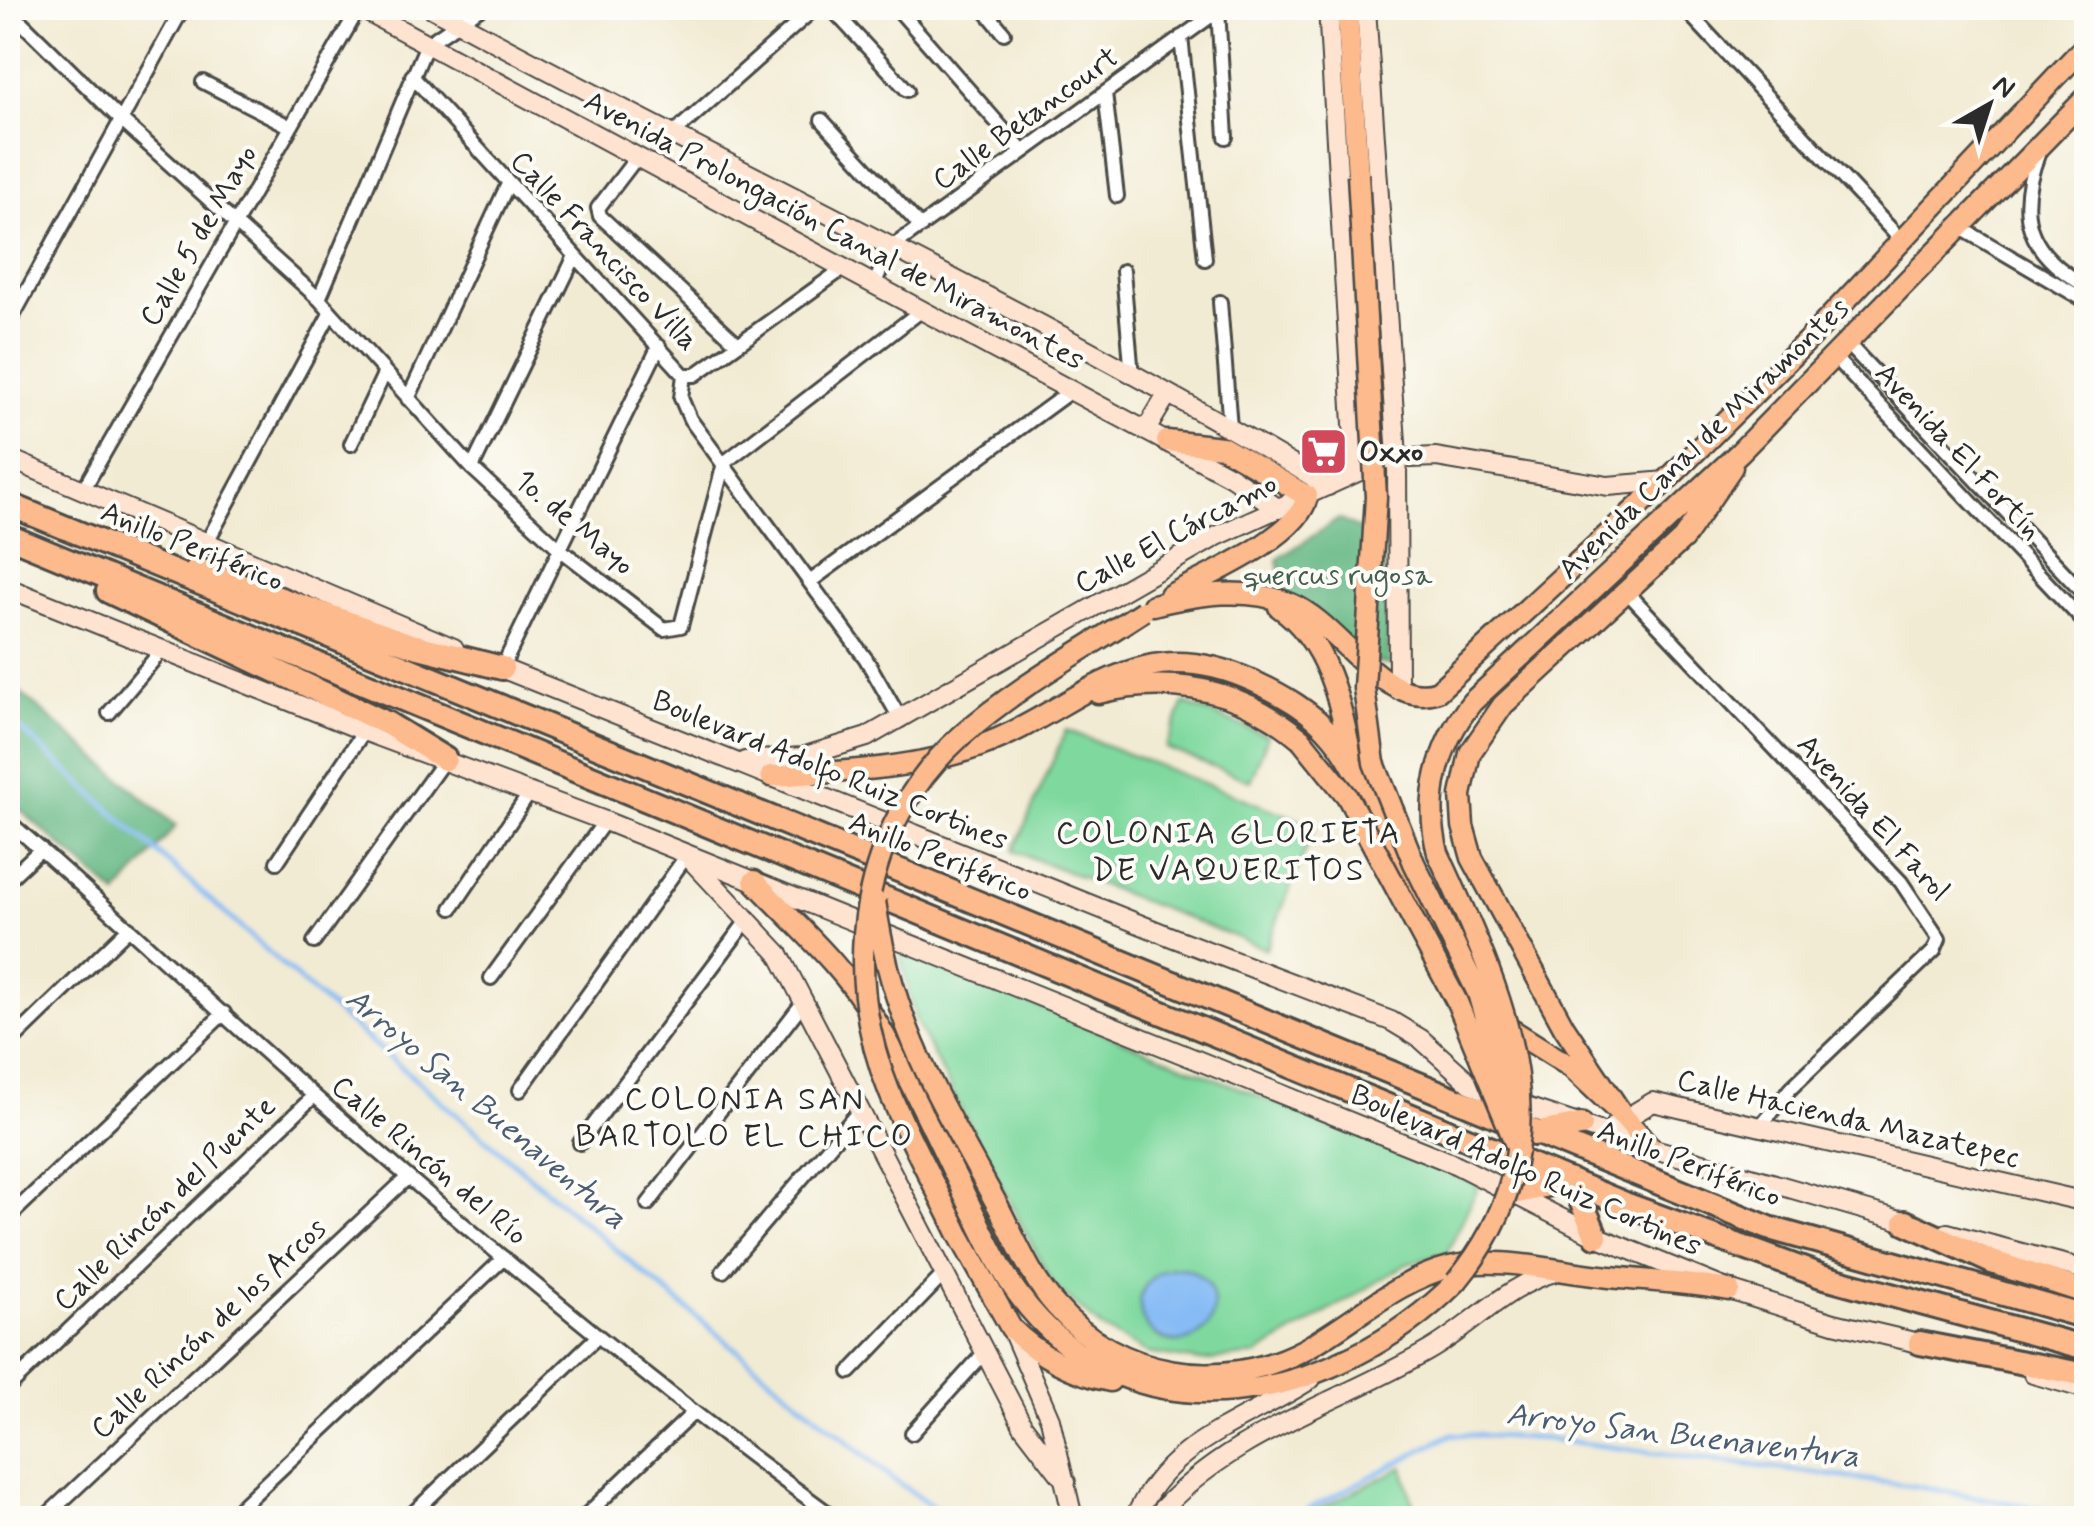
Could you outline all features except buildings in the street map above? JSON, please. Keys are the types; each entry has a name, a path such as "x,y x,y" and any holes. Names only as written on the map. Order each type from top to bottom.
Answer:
{"highway":[{"name":"Anillo Periférico","path":"8,504 1525,1142 1769,1228 2086,1317"},
{"name":"Anillo Periférico","path":"8,536 1570,1181 1821,1276 2086,1348"},
{"path":"56,556 146,612 388,724 445,758"},
{"path":"135,556 222,576 412,645 502,668"},
{"path":"1507,1104 1525,1142 1581,1125"},
{"path":"1518,1192 1570,1181 1596,1236"},
{"path":"1905,1222 1992,1262 2086,1292"},
{"path":"1920,1343 2086,1374"}],"main road":[{"name":"Avenida Prolongación Canal de Miramontes","path":"359,8 1146,430 1279,508"},
{"name":"Avenida Prolongación Canal de Miramontes","path":"432,8 1337,482"},
{"path":"1328,8 1354,457 1337,482"},
{"path":"1347,8 1376,496 1364,688 1374,763 1414,863 1478,993 1507,1104"},
{"path":"1366,8 1397,457 1398,690"},
{"name":"Avenida Canal de Miramontes","path":"1398,690 1422,696 1445,686 1666,481 1902,241 2086,45"},
{"name":"Avenida Canal de Miramontes","path":"1156,1388 1248,1391 1295,1380 1361,1350 1421,1313 1466,1270 1495,1222 1525,1142 1507,1017 1484,950 1438,853 1432,824 1434,788 1442,755 1463,714 1740,452 2086,98"},
{"path":"1146,430 1167,395"},
{"path":"1352,424 1378,433 1395,424"},
{"path":"1074,1518 1050,1419 1011,1328 959,1235 889,1091 867,1018 863,930 884,838 928,769 994,710 1148,608 1287,528 1305,509 1307,496 1222,447 1167,442"},
{"path":"1624,1117 1564,1027 1472,858 1461,809 1466,766 1490,721 1695,525 1740,452"},
{"name":"Calle El Cárcamo","path":"734,761 824,752 901,720 1217,536 1397,457 1436,456 1608,486 1666,481"},
{"name":"Boulevard Adolfo Ruiz Cortines","path":"8,458 502,668 1391,1020 1421,1039 1470,1083 1507,1104 1905,1222 2086,1270"},
{"name":"Boulevard Adolfo Ruiz Cortines","path":"8,588 364,731 605,820 1518,1192 1596,1236 1729,1290 1834,1323 2086,1390"},
{"path":"1148,608 1208,594 1250,593 1295,605 1325,623 1398,690"},
{"path":"1250,593 1288,613 1318,649 1337,700 1354,768"},
{"path":"771,776 864,769 961,752 1002,736 1096,683 1143,667 1179,663 1213,667 1244,677 1303,708 1330,734 1354,768 1473,996 1509,1030 1585,1078 1651,1148"},
{"path":"1050,708 1121,688 1179,685 1242,700 1301,739 1347,796 1507,1104"},
{"path":"688,855 779,954 1031,1440 1066,1482"},
{"path":"872,879 894,1002 918,1060 1044,1290 1074,1324 1130,1360 1184,1374 1235,1371 1288,1357 1421,1277 1447,1267 1493,1264 1729,1290"},
{"path":"754,881 841,972 874,1017 1020,1298 1074,1350 1104,1370 1156,1388"},
{"name":"Calle Hacienda Mazatepec","path":"1606,1133 1624,1117 1652,1102 1762,1124 2086,1202"},
{"path":"1154,1518 1195,1477 1246,1440 1428,1351 1500,1296 1558,1271"},
{"path":"1011,1328 1062,1366 1100,1379 1156,1388"},
{"path":"1136,1518 1159,1479 1192,1445 1338,1360"}],"street":[{"path":"8,325 184,8"},
{"name":"Calle 5 de Mayo","path":"83,490 359,8"},
{"path":"320,299 427,44 480,8"},
{"path":"673,134 815,8"},
{"path":"832,8 907,90"},
{"path":"897,8 1023,152"},
{"path":"982,8 1004,34"},
{"path":"1196,8 1216,12 1226,137"},
{"path":"1684,8 1902,241"},
{"name":"1o. de Mayo","path":"8,10 121,120 320,299 472,468 561,550 664,629 681,626 724,464"},
{"name":"Calle Betancourt","path":"874,284 892,248 1216,12"},
{"path":"1181,38 1204,259"},
{"name":"Calle Francisco Villa","path":"412,76 684,376 682,398 690,419 866,659 901,720"},
{"path":"203,82 291,126"},
{"path":"1105,93 1117,196"},
{"path":"822,120 921,226"},
{"path":"2042,144 2028,196 2029,224 2046,260 2086,286"},
{"path":"637,157 603,198 598,208 600,216 737,343"},
{"path":"408,399 508,184"},
{"path":"1961,228 2086,301"},
{"path":"472,468 574,256"},
{"path":"684,376 695,374 844,268"},
{"path":"1123,270 1132,376"},
{"path":"1220,302 1230,428"},
{"path":"724,464 922,310"},
{"path":"207,542 331,312"},
{"path":"502,668 659,346"},
{"name":"Avenida El Fortín","path":"1841,350 2086,596"},
{"name":"Avenida El Fortín","path":"1841,350 2086,624"},
{"path":"351,444 385,372"},
{"path":"810,581 1072,390"},
{"name":"Avenida El Farol","path":"1626,592 1901,882 1934,925 1939,940 1924,961 1790,1089 1762,1124"},
{"path":"109,713 162,650"},
{"path":"278,862 364,731"},
{"path":"314,942 445,758"},
{"path":"452,908 532,792"},
{"path":"492,978 605,820"},
{"name":"Calle Rincón del Río","path":"8,821 314,1096 504,1258 817,1514 835,1518"},
{"path":"8,880 40,849"},
{"path":"520,1090 688,855"},
{"path":"580,1143 749,918"},
{"path":"8,1045 129,928"},
{"path":"648,1204 805,1000"},
{"path":"8,1218 224,1013"},
{"name":"Calle Rincón del Puente","path":"8,1388 314,1096"},
{"path":"724,1271 860,1110"},
{"name":"Calle Rincón de los Arcos","path":"44,1518 408,1177"},
{"path":"229,1518 504,1258"},
{"path":"850,1372 946,1272"},
{"path":"408,1518 598,1336"},
{"path":"912,1432 985,1352"},
{"path":"583,1518 692,1414"},
{"path":"1432,1518 1454,1518"}],"green space":[{"name":"quercus rugosa","path":"1339,519 1382,541 1390,665 1374,662 1284,593 1278,559"},
{"path":"8,682 176,826 117,895 8,799"},
{"path":"1184,703 1268,736 1250,781 1166,748"},
{"path":"1066,730 1315,826 1266,949 1014,851"},
{"path":"899,950 1479,1185 1447,1253 1407,1264 1256,1355 1200,1361 1147,1353 1103,1329 1053,1285 916,1022"},
{"path":"1403,1467 1416,1515 1302,1518"}],"water":[{"path":"1177,1268 1203,1279 1214,1305 1203,1331 1177,1342 1151,1331 1140,1305 1151,1279"}],"waterway":[{"name":"Arroyo San Buenaventura","path":"8,718 316,995 646,1275 893,1479 949,1518"},
{"name":"Arroyo San Buenaventura","path":"1292,1518 1452,1434 1550,1439 1921,1487 2086,1517"}],"place":[{"name":"Oxxo","path":"1324,452"}],"district":[{"name":"COLONIA GLORIETA DE VAQUERITOS","path":"1229,852"},
{"name":"COLONIA SAN BARTOLO EL CHICO","path":"745,1118"}]}
